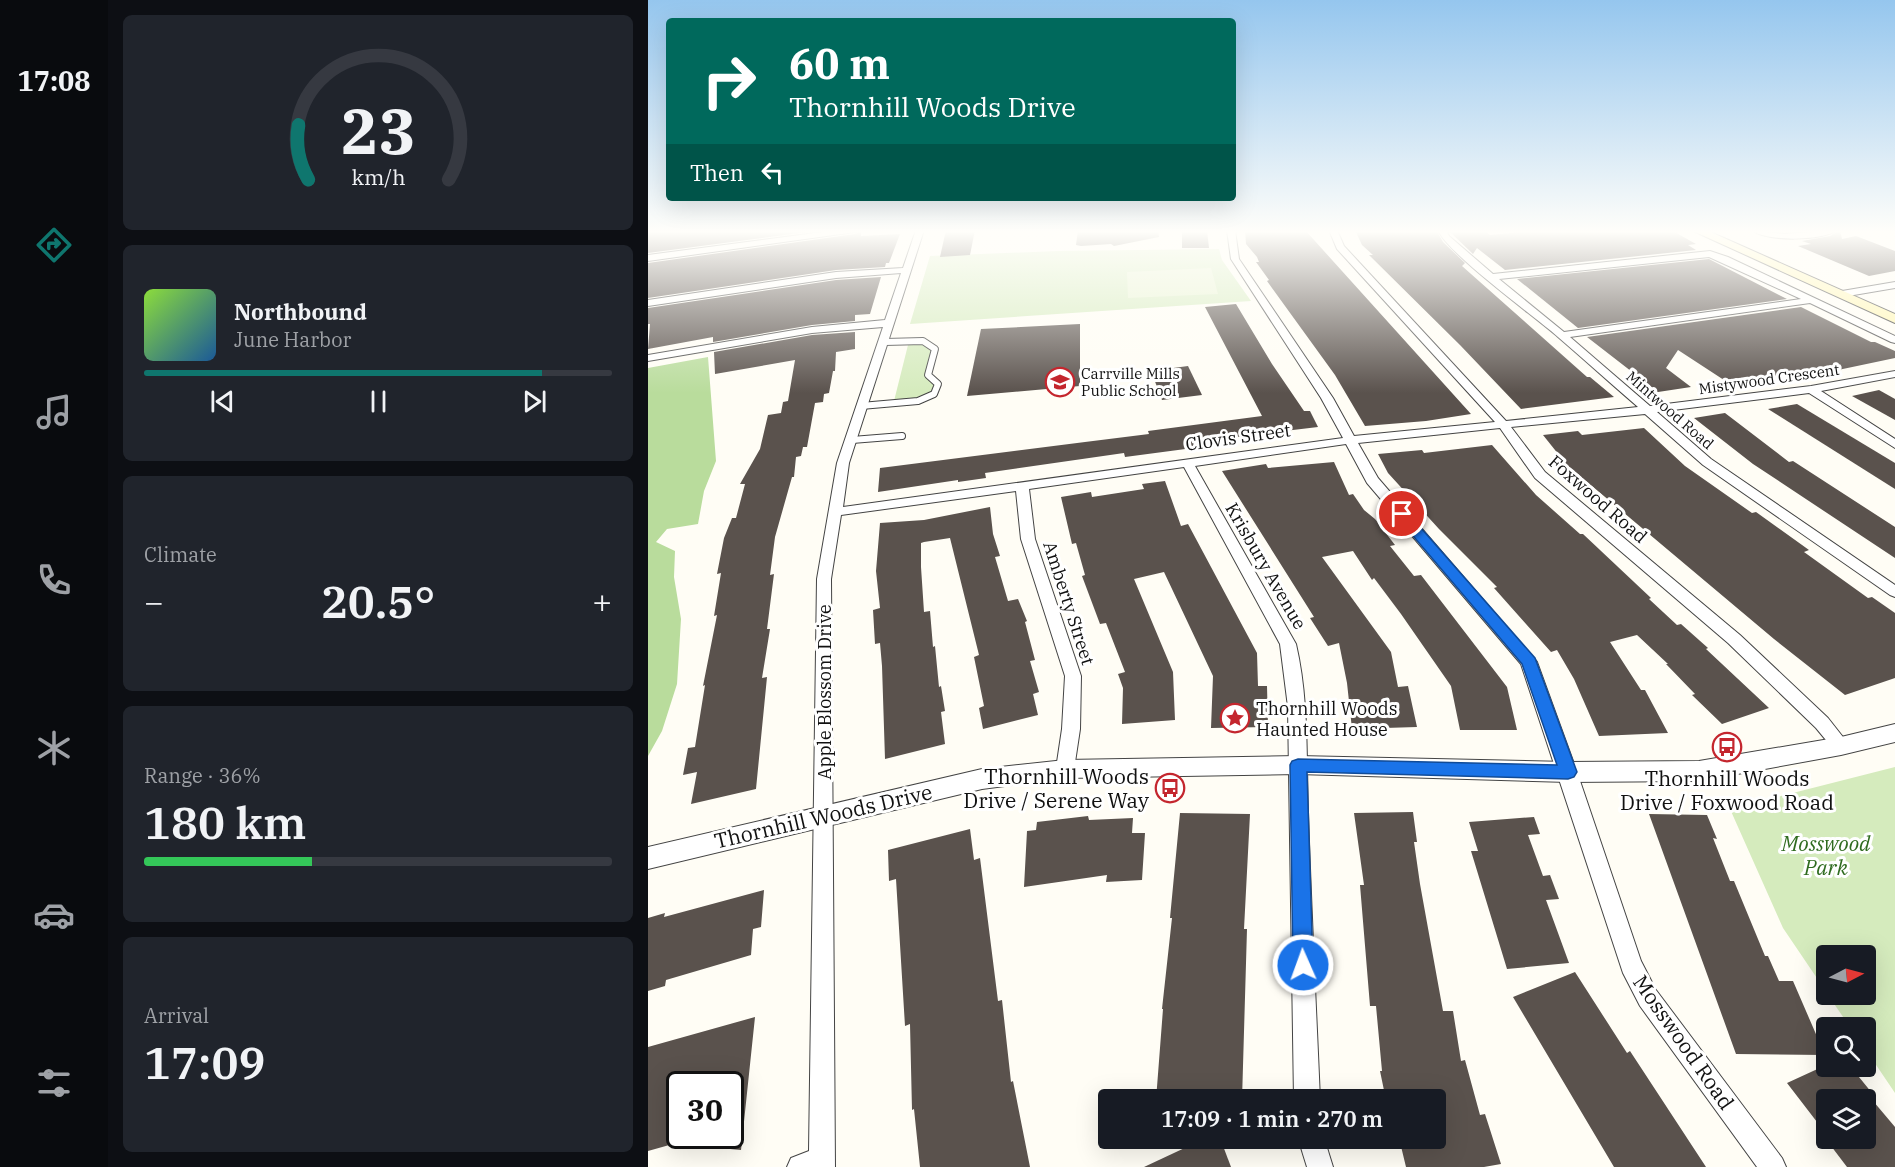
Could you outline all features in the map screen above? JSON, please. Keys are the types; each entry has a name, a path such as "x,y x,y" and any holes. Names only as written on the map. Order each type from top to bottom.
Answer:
{"main road":[{"path":"1820,284 1895,319"},
{"path":"1844,284 1895,307"}],"street":[{"path":"648,303 772,284"},
{"name":"Apple Blossom Drive","path":"815,1165 823,816 824,579 843,463 902,284"},
{"name":"Mosswood Road","path":"1253,284 1328,398 1372,480 1529,662 1568,772 1631,965 1648,998 1773,1167"},
{"name":"Foxwood Road","path":"1374,284 1503,424 1540,475 1734,639 1822,723 1841,746"},
{"name":"Mintwood Road","path":"1501,284 1707,462 1895,592"},
{"path":"1779,284 1895,340"},
{"path":"1842,294 1895,285"},
{"path":"1562,335 1812,300"},
{"path":"648,358 812,330 890,323"},
{"name":"Mistywood Crescent","path":"1647,410 1811,390 1895,374"},
{"path":"1811,390 1895,444"},
{"name":"Clovis Street","path":"835,512 1351,440 1647,410"},
{"name":"Krisbury Avenue","path":"1187,462 1288,644 1294,667 1298,708 1307,1089"},
{"name":"Amberty Street","path":"1022,485 1028,539 1073,676 1071,729 1065,769"},
{"name":"Thornhill Woods Drive","path":"648,858 982,778 1065,769 1298,765 1568,772 1699,771 1841,746 1895,733"},
{"path":"1314,1149 1320,1167"}],"lane":[{"path":"861,406 918,400 934,394 938,384 928,375 934,349 928,344 915,340 885,342"},
{"path":"852,440 902,436"}],"green space":[{"path":"922,284 1239,284 1251,301 910,324"},
{"path":"1127,284 1215,284 1218,294 1128,298"},
{"path":"909,341 922,342 933,350 926,375 936,385 932,393 917,399 894,401"},
{"path":"708,357 716,461 704,491 698,524 667,529 656,542 675,551 674,577 681,619 677,684 662,731 648,756 648,368"},
{"name":"Mosswood Park","path":"1895,767 1895,1093 1876,1065 1876,1017 1843,1017 1835,1005 1876,1005 1876,945 1816,945 1816,977 1783,928 1730,809"}],"building":[{"path":"648,284 739,284 648,298"},
{"path":"806,284 879,284 870,314 855,315 855,321 812,325 713,342 713,337 648,349 650,324 648,324 648,308"},
{"path":"1270,284 1354,284 1471,414 1426,421 1365,426 1335,375"},
{"path":"1399,284 1483,284 1587,377 1614,397 1521,409"},
{"path":"1524,284 1759,284 1787,299 1578,328"},
{"path":"1236,304 1272,364 1304,411 1310,411 1318,427 1236,437 1193,448 1125,457 1124,453 985,473 986,478 878,492 880,468 1149,434 1148,431 1262,416 1205,307"},
{"path":"1801,307 1871,342 1895,351 1895,358 1838,370 1833,368 1727,382 1678,350 1666,368 1691,387 1658,392 1587,337"},
{"path":"1080,324 1080,386 967,396 981,329"},
{"path":"855,332 855,349 836,352 835,371 833,371 829,393 824,394 823,402 815,403 807,447 803,447 801,456 796,457 794,477 792,477 775,537 770,575 774,574 767,629 770,629 762,678 767,677 756,789 691,804 697,772 683,775 688,748 695,747 705,685 703,686 717,615 714,616 721,573 717,574 724,538 732,518 736,518 745,484 740,484 760,449 768,415 781,413 783,402 788,401 795,360 715,374 714,352 812,335"},
{"path":"1188,366 1202,395 1162,400 1151,371"},
{"path":"1879,390 1895,399 1895,420 1852,396"},
{"path":"1797,404 1895,463 1895,489 1768,409"},
{"path":"1725,413 1789,462 1793,461 1895,527 1895,558 1753,464 1694,418"},
{"path":"1644,428 1685,466 1809,550 1804,552 1868,598 1872,597 1895,613 1895,678 1845,695 1774,639 1567,465 1543,435 1578,431 1582,435"},
{"path":"1492,445 1536,495 1580,534 1583,534 1677,625 1681,624 1708,648 1706,649 1769,708 1722,724 1692,695 1695,694 1666,664 1668,664 1637,635 1610,642 1641,690 1645,690 1668,733 1599,736 1574,679 1557,650 1551,652 1494,588 1497,587 1439,529 1388,473 1378,454 1422,450 1424,453"},
{"path":"1334,462 1349,495 1353,494 1364,510 1375,519 1395,545 1390,546 1414,576 1421,575 1507,687 1517,730 1460,730 1451,686 1401,614 1374,578 1372,580 1353,551 1322,557 1391,652 1398,687 1408,686 1417,727 1352,729 1347,683 1339,643 1328,646 1310,618 1314,617 1222,471 1266,464 1268,468"},
{"path":"1165,481 1181,526 1188,524 1257,653 1258,686 1267,686 1268,727 1211,728 1213,676 1164,572 1134,579 1173,672 1175,720 1122,724 1123,688 1118,674 1125,672 1106,623 1100,624 1082,576 1085,575 1076,543 1072,544 1061,497 1091,492 1092,497 1144,489 1142,484"},
{"path":"990,507 993,534 1000,556 995,557 1008,601 1018,599 1027,621 1025,622 1035,660 1030,661 1039,692 1033,694 1038,715 983,729 979,708 984,706 974,657 979,655 950,538 924,542 921,543 921,567 924,612 930,611 939,687 941,686 945,711 941,712 945,744 885,759 882,666 880,643 875,644 873,610 880,608 876,571 880,523 924,520"},
{"path":"1413,812 1417,842 1414,842 1420,884 1443,1011 1453,1011 1461,1061 1465,1060 1480,1115 1485,1114 1501,1164 1484,1167 1406,1167 1402,1149 1446,1149 1446,1089 1384,1089 1380,1071 1382,1071 1376,1006 1370,1006 1360,885 1364,885 1354,813"},
{"path":"1180,813 1250,814 1244,929 1247,929 1242,1089 1157,1089 1162,1009 1172,918 1170,918"},
{"path":"1649,814 1707,815 1717,839 1713,838 1730,881 1734,881 1765,956 1768,956 1779,981 1793,981 1816,1034 1816,1055 1736,1054"},
{"path":"1088,816 1089,820 1133,818 1132,833 1145,833 1142,880 1106,882 1107,875 1024,887 1027,831 1036,830 1037,822"},
{"path":"1534,817 1540,834 1528,835 1543,876 1550,875 1559,899 1546,900 1569,963 1507,969 1471,851 1478,851 1469,822"},
{"path":"970,829 974,860 980,858 998,1001 1002,1000 1011,1082 1013,1081 1030,1167 920,1167 914,1109 912,1110 910,1024 905,1026 896,879 889,881 888,850"},
{"path":"764,890 761,927 753,929 751,955 666,980 665,986 648,991 648,918 665,913 664,917"},
{"path":"1575,972 1627,1053 1630,1051 1706,1167 1614,1167 1513,997"},
{"path":"755,1017 744,1122 744,1071 666,1071 666,1146 648,1151 648,1047"},
{"path":"1816,1070 1816,1077 1859,1077 1869,1089 1816,1089 1816,1121 1787,1083"},
{"path":"1876,1104 1895,1127 1895,1167 1847,1167 1833,1149 1876,1149"},
{"path":"1182,1149 1224,1149 1231,1167 1144,1167"}],"place":[{"name":"Carrville Mills Public School","path":"1060,382"},
{"name":"Thornhill Woods Haunted House","path":"1235,718"},
{"name":"Thornhill Woods Drive / Foxwood Road","path":"1727,747"},
{"name":"Thornhill Woods Drive / Serene Way","path":"1170,788"}],"route":[{"path":"1303,965 1298,765 1568,772 1529,662 1402,514"}]}
